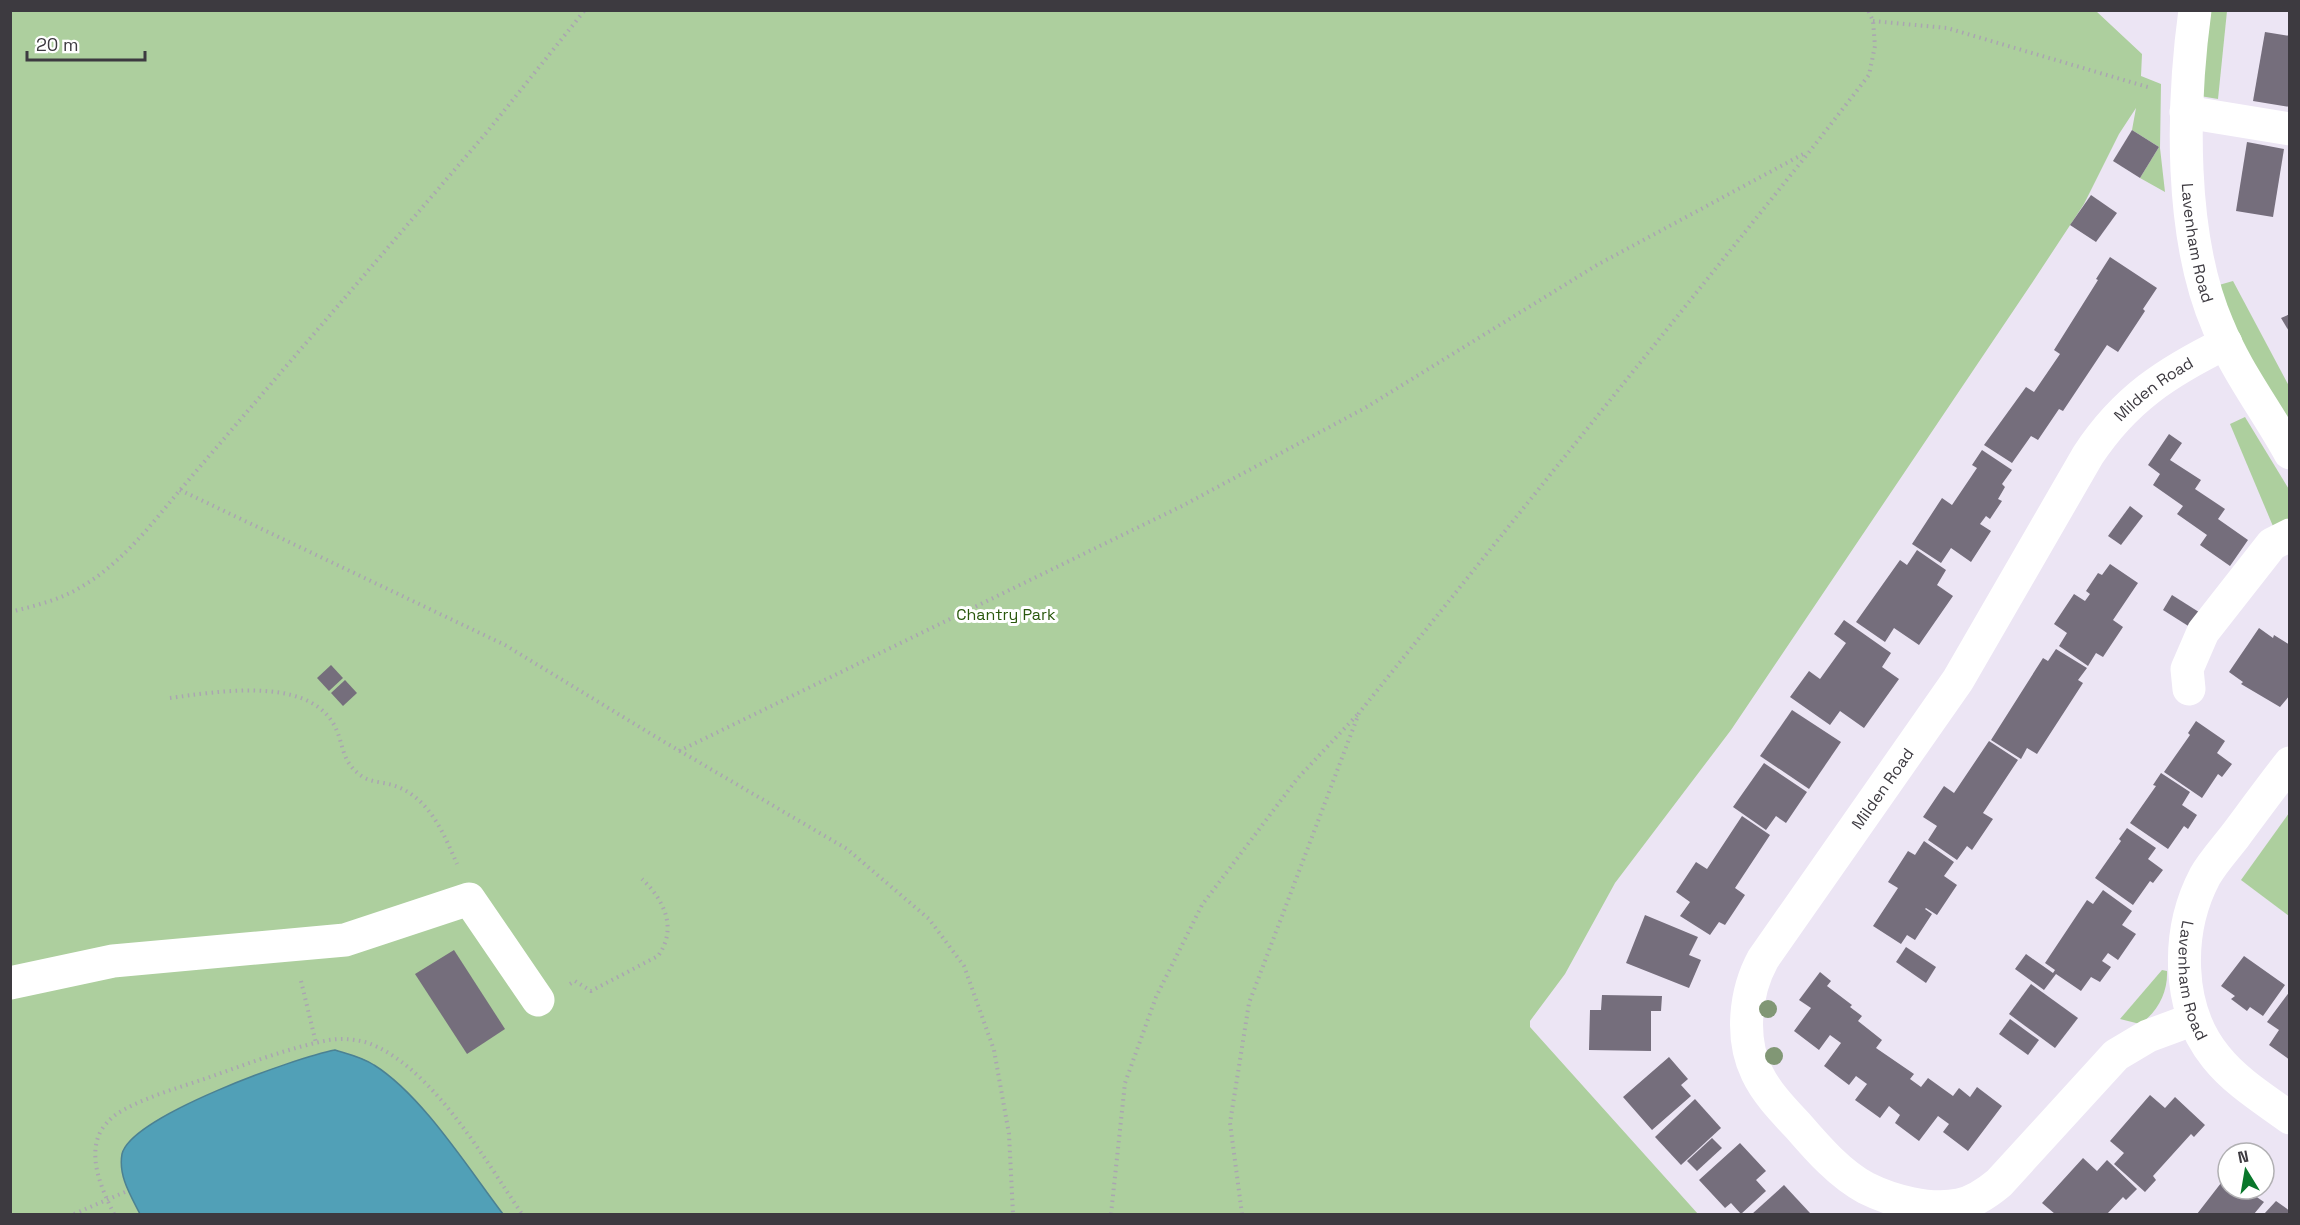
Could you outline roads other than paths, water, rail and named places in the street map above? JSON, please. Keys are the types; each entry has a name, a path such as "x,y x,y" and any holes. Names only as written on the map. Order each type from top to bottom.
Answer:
{"street":[{"name":"Lavenham Road","path":"2195,10 2186,112 2191,204 2196,245 2210,305 2226,343 2289,450"},
{"path":"2186,112 2289,129"},
{"name":"Milden Road","path":"2194,1019 2148,1036 2116,1055 1999,1183 1986,1194 1950,1210 1908,1202 1865,1188 1833,1163 1779,1105 1757,1073 1750,1049 1747,1011 1755,975 1763,959 1958,680 2088,455 2108,425 2134,399 2192,361 2226,343"},
{"path":"2189,689 2187,669 2203,632 2272,544 2289,535"},
{"name":"Lavenham Road","path":"2289,763 2211,868 2198,893 2188,928 2185,968 2187,992 2194,1019 2207,1045 2224,1066 2251,1090 2289,1118"},
{"path":"10,983 112,961 345,940 469,899 538,1000"}],"water":[{"path":"335,1050 369,1062 392,1078 409,1094 427,1113 503,1214 140,1214 126,1186 121,1162 122,1154 132,1139 183,1106 218,1090 287,1064"}],"park label":[{"name":"Chantry Park","path":"1006,614"}]}
